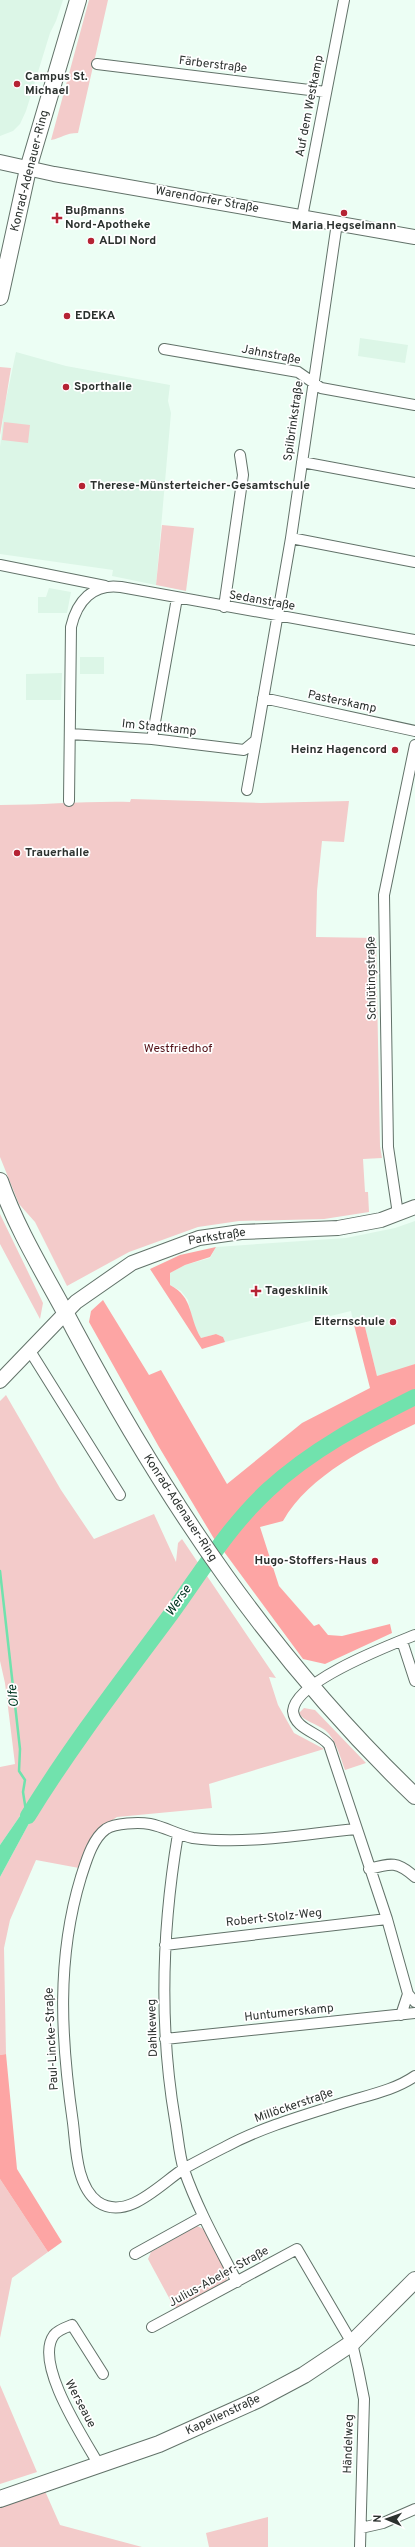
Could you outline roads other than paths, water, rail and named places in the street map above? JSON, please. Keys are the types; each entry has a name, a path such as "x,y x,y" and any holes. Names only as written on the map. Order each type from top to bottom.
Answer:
{"main road":[{"name":"Konrad-Adenauer-Ring","path":"0,296 28,169 78,0"},
{"name":"Konrad-Adenauer-Ring","path":"0,1181 22,1231 127,1424 200,1542 311,1687 372,1754 415,1796"},
{"name":"Kapellenstraße","path":"0,2499 159,2444 251,2403 304,2375 352,2343 415,2280"}],"street":[{"name":"Auf dem Westkamp","path":"302,217 344,0"},
{"name":"Färberstraße","path":"97,64 326,92"},
{"name":"Warendorfer Straße","path":"0,162 28,169 415,237"},
{"name":"Spilbrinkstraße","path":"247,790 291,538 337,223"},
{"name":"Jahnstraße","path":"164,349 298,372 321,388 415,405"},
{"path":"224,607 243,475 240,455"},
{"path":"302,462 415,483"},
{"path":"291,538 415,562"},
{"name":"Sedanstraße","path":"0,565 105,586 415,640"},
{"path":"69,801 70,662 73,621 82,600 105,586"},
{"path":"152,739 177,598"},
{"name":"Pasterskamp","path":"263,698 415,731"},
{"name":"Im Stadtkamp","path":"70,734 152,739 244,750 256,740"},
{"name":"Schlütingstraße","path":"398,1214 388,1147 384,895 415,745"},
{"name":"Parkstraße","path":"0,1381 30,1351 65,1312 104,1280 132,1262 181,1243 241,1232 338,1228 370,1222 398,1214 415,1206"},
{"path":"30,1351 120,1495"},
{"path":"415,1636 402,1640 338,1670 297,1698 293,1707 293,1716 302,1726 319,1735 329,1745 369,1869 387,1919 408,1994 415,2002"},
{"path":"402,1640 415,1681"},
{"name":"Paul-Lincke-Straße","path":"178,1834 150,1824 126,1825 107,1828 96,1841 80,1881 68,1932 61,2001 68,2088 78,2161 83,2180 90,2194 99,2202 109,2206 124,2206 136,2202 184,2169"},
{"path":"178,1834 221,1841 356,1829"},
{"name":"Dahlkeweg","path":"178,1834 169,1888 165,1945 165,2039 172,2104 184,2169 202,2217 237,2282"},
{"path":"369,1869 391,1863 403,1866 415,1877"},
{"name":"Robert-Stolz-Weg","path":"165,1945 387,1919"},
{"path":"401,2015 408,1994"},
{"name":"Huntumerskamp","path":"165,2039 415,2013"},
{"name":"Millöckerstraße","path":"184,2169 237,2140 298,2117 383,2091 415,2076"},
{"path":"135,2254 202,2217"},
{"name":"Julius-Abeler-Straße","path":"152,2328 297,2248"},
{"name":"Händelweg","path":"297,2248 352,2343 364,2400 360,2547"},
{"name":"Werseaue","path":"99,2465 55,2384 50,2361 51,2339 55,2334 72,2324 103,2374"},
{"path":"361,2528 383,2523 415,2509"}],"waterway":[{"name":"Werse","path":"28,1816 44,1790 97,1714 171,1614 216,1549 254,1504 268,1490 302,1462 338,1438 415,1397"},
{"name":"Olfe","path":"0,1571 20,1749 19,1771 25,1780 23,1792 26,1811"}],"place":[{"name":"Campus St. Michael","path":"17,84"},
{"name":"Maria Hegselmann","path":"344,213"},
{"name":"Bußmanns Nord-Apotheke","path":"57,218"},
{"name":"ALDI Nord","path":"91,241"},
{"name":"EDEKA","path":"67,316"},
{"name":"Sporthalle","path":"66,387"},
{"name":"Therese-Münsterteicher-Gesamtschule","path":"82,486"},
{"name":"Heinz Hagencord","path":"395,750"},
{"name":"Trauerhalle","path":"17,853"},
{"name":"Tagesklinik","path":"256,1291"},
{"name":"Elternschule","path":"393,1322"},
{"name":"Hugo-Stoffers-Haus","path":"375,1561"}],"park label":[{"name":"Westfriedhof","path":"178,1049"}]}
